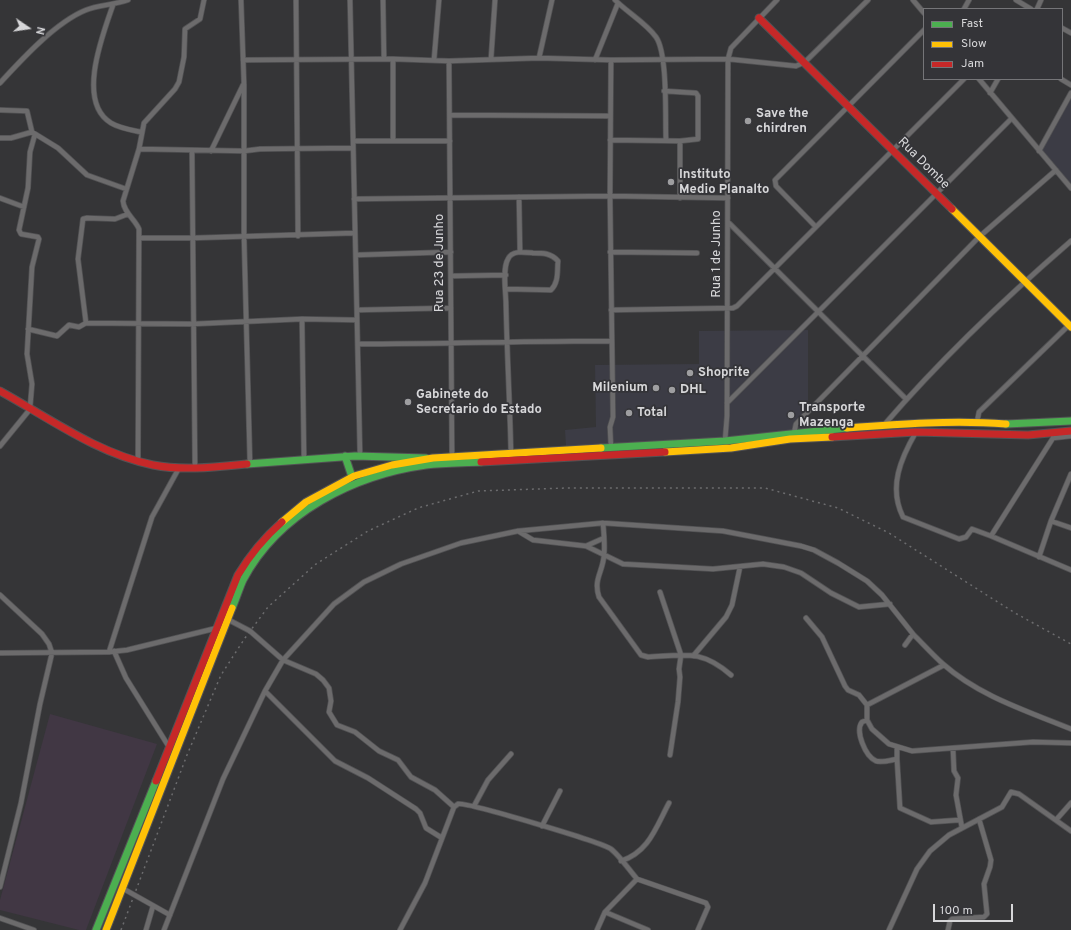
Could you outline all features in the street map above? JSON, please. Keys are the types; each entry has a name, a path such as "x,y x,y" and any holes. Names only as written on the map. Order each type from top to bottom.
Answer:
{"main road":[{"name":"Rua Dombe","path":"759,18 805,62 847,106 1024,282 1070,325"},
{"path":"0,392 106,448 138,460 179,468 250,464 360,454 398,455 452,461 916,432 988,435 1053,435 1071,431"},
{"path":"106,930 227,619 253,563 276,535 311,506 352,483 399,469 452,461 511,455 611,448 724,445 794,433 883,425 977,422 1017,425 1070,421"},
{"path":"345,456 352,477"},
{"path":"96,930 238,575 246,560 272,531 306,502 352,477 382,467 432,458"}],"street":[{"path":"107,0 111,6 95,62 96,102 102,114 111,123 141,132"},
{"path":"0,83 57,27 84,11 111,6 128,0"},
{"path":"138,460 137,324 139,229 136,222 128,214 124,207 123,201 139,148 141,132 147,118 175,89 179,82 184,57 185,29 200,18 204,0"},
{"path":"241,0 244,84 244,236 250,464"},
{"path":"296,0 298,236"},
{"path":"350,0 360,454"},
{"path":"383,0 384,59"},
{"path":"434,60 439,0"},
{"path":"491,59 495,0"},
{"path":"539,58 552,0"},
{"path":"728,59 731,48 777,0"},
{"path":"243,60 393,59 449,61 539,58 595,60 728,59 789,66 805,62 868,0"},
{"path":"913,0 923,12"},
{"path":"1016,0 1029,8"},
{"path":"595,60 617,2 656,37 660,43 663,59 666,141"},
{"path":"815,226 776,186 775,180 923,31"},
{"path":"393,59 393,141"},
{"name":"Rua 1 de Junho","path":"724,445 727,404 728,308 728,59"},
{"path":"611,60 610,310 613,417 610,427 611,448"},
{"name":"Rua 23 de Junho","path":"449,61 452,461"},
{"path":"610,310 728,308 737,306 815,226 963,80"},
{"path":"980,80 1071,188"},
{"path":"990,93 997,80"},
{"path":"211,151 244,84"},
{"path":"610,140 695,141 698,139 698,96 693,92 664,91"},
{"path":"1039,150 1071,93"},
{"path":"0,110 27,111 34,133 30,152 28,188 19,232 38,239 32,267 28,328 27,354 32,388 31,408 0,446"},
{"path":"450,115 610,116"},
{"path":"727,404 1012,118"},
{"path":"0,138 11,138 34,133 58,148 87,175 126,189"},
{"path":"353,141 450,141"},
{"path":"680,141 680,198"},
{"path":"139,148 192,151 353,148"},
{"path":"192,151 192,324 195,468"},
{"path":"794,433 796,424 979,237 1056,170"},
{"path":"354,199 610,196 728,198"},
{"path":"519,197 520,252"},
{"path":"0,198 24,207"},
{"path":"86,323 78,259 83,219 114,219 128,214"},
{"path":"728,222 906,399"},
{"path":"139,238 298,236 354,233"},
{"path":"883,425 906,399 1024,282 1071,241"},
{"path":"356,255 451,252"},
{"path":"506,289 551,290 555,286 557,280 558,261 554,256 548,254 520,252 514,253 508,258 506,265 506,289 507,340 511,455"},
{"path":"610,252 698,253"},
{"path":"451,276 506,275"},
{"path":"357,310 451,308"},
{"path":"28,328 57,336 69,325 79,327 86,323 192,324 302,319 357,320"},
{"path":"302,319 304,459"},
{"path":"977,422 979,412 1070,325"},
{"path":"358,344 451,344 507,340 611,341"},
{"path":"916,432 902,460 897,475 897,497 903,517 959,539 966,537 972,529 1071,570"},
{"path":"991,536 1053,435 1071,436"},
{"path":"108,652 152,517 179,468"},
{"path":"1039,557 1051,521 1071,474"},
{"path":"1051,521 1071,528"},
{"path":"603,523 604,556 596,585 600,597 641,655 648,657 694,655 713,661 731,674"},
{"path":"164,930 223,779 265,691 283,660 334,604 364,582 401,564 461,543 518,531 603,523 723,531 801,546 814,550 867,581 890,604 913,634 944,665 1002,701 1071,728"},
{"path":"518,531 533,540 586,546 623,564 713,569 763,564 784,567 801,572 831,593 859,607 890,604"},
{"path":"586,546 604,538"},
{"path":"694,655 726,617 732,605 740,567"},
{"path":"660,592 681,655 678,702 670,755"},
{"path":"0,595 42,634 49,644 52,653 40,704 21,803 0,887"},
{"path":"806,618 822,637 844,686 848,690 859,695 867,705 867,720 872,729 889,744 912,751 1034,742 1071,743"},
{"path":"227,619 250,631 283,660 316,674 329,688 331,701 329,712 337,725 355,732 378,751 394,758 411,777 435,790 454,807"},
{"path":"0,653 108,652 217,628"},
{"path":"905,646 913,634"},
{"path":"114,651 126,678 170,748"},
{"path":"867,705 944,665"},
{"path":"265,691 335,761 368,778 416,809 420,813 426,828 442,838"},
{"path":"867,720 862,722 860,728 864,745 871,757 880,762 897,759"},
{"path":"897,747 900,808 931,822 959,820"},
{"path":"953,749 954,771 958,778 956,795 959,820 962,828"},
{"path":"474,806 488,780 511,754"},
{"path":"542,826 560,791"},
{"path":"889,930 917,869 930,851 949,835 1002,807 1011,792 1014,792 1071,831"},
{"path":"400,930 425,882 454,807 461,803 542,826 610,848 637,879 706,903 708,907 698,930"},
{"path":"621,861 634,857 646,844 670,803"},
{"path":"1056,820 1071,803"},
{"path":"948,930 952,919 984,917 987,914 984,884 991,860 979,819"},
{"path":"597,930 605,912 637,879"},
{"path":"122,888 170,915"},
{"path":"146,930 153,906"},
{"path":"605,912 648,930"},
{"path":"0,918 34,930"}],"shaded area":[{"path":"1071,92 1071,186 1040,150"},
{"path":"808,330 808,430 805,434 566,446 565,430 596,427 595,365 699,364 699,331"},
{"path":"50,714 157,744 86,930 79,930 0,910 0,900"}],"railway":[{"path":"121,930 187,755 221,675 245,638 268,607 316,564 368,531 418,508 478,491 567,488 765,488 838,508 889,533 1015,613 1071,644"}],"traffic: fast":[{"path":"1006,424 1071,421"},
{"path":"601,448 725,441 847,428"},
{"path":"345,456 352,477"},
{"path":"247,464 355,456 426,458"},
{"path":"232,608 243,580 258,556 277,535 298,516 321,501 346,488 399,470 426,465 481,462"},
{"path":"96,930 156,781"}],"traffic: slow":[{"path":"952,209 1071,327"},
{"path":"847,428 946,422 1006,424"},
{"path":"665,452 731,448 790,439 832,437"},
{"path":"282,522 306,502 354,476 392,465 433,458 601,448"},
{"path":"106,930 232,608"}],"traffic: jam":[{"path":"759,18 952,209"},
{"path":"0,391 93,444 133,460 153,465 176,468 200,468 247,464"},
{"path":"832,437 916,432 1028,435 1071,431"},
{"path":"481,462 665,452"},
{"path":"156,781 238,575 258,547 282,522"}],"place":[{"name":"Save the chirdren","path":"748,121"},
{"name":"Instituto Medio Planalto","path":"671,182"},
{"name":"Shoprite","path":"690,373"},
{"name":"Milenium","path":"656,388"},
{"name":"DHL","path":"672,390"},
{"name":"Gabinete do Secretario do Estado","path":"408,402"},
{"name":"Total","path":"629,413"},
{"name":"Transporte Mazenga","path":"791,415"}]}
